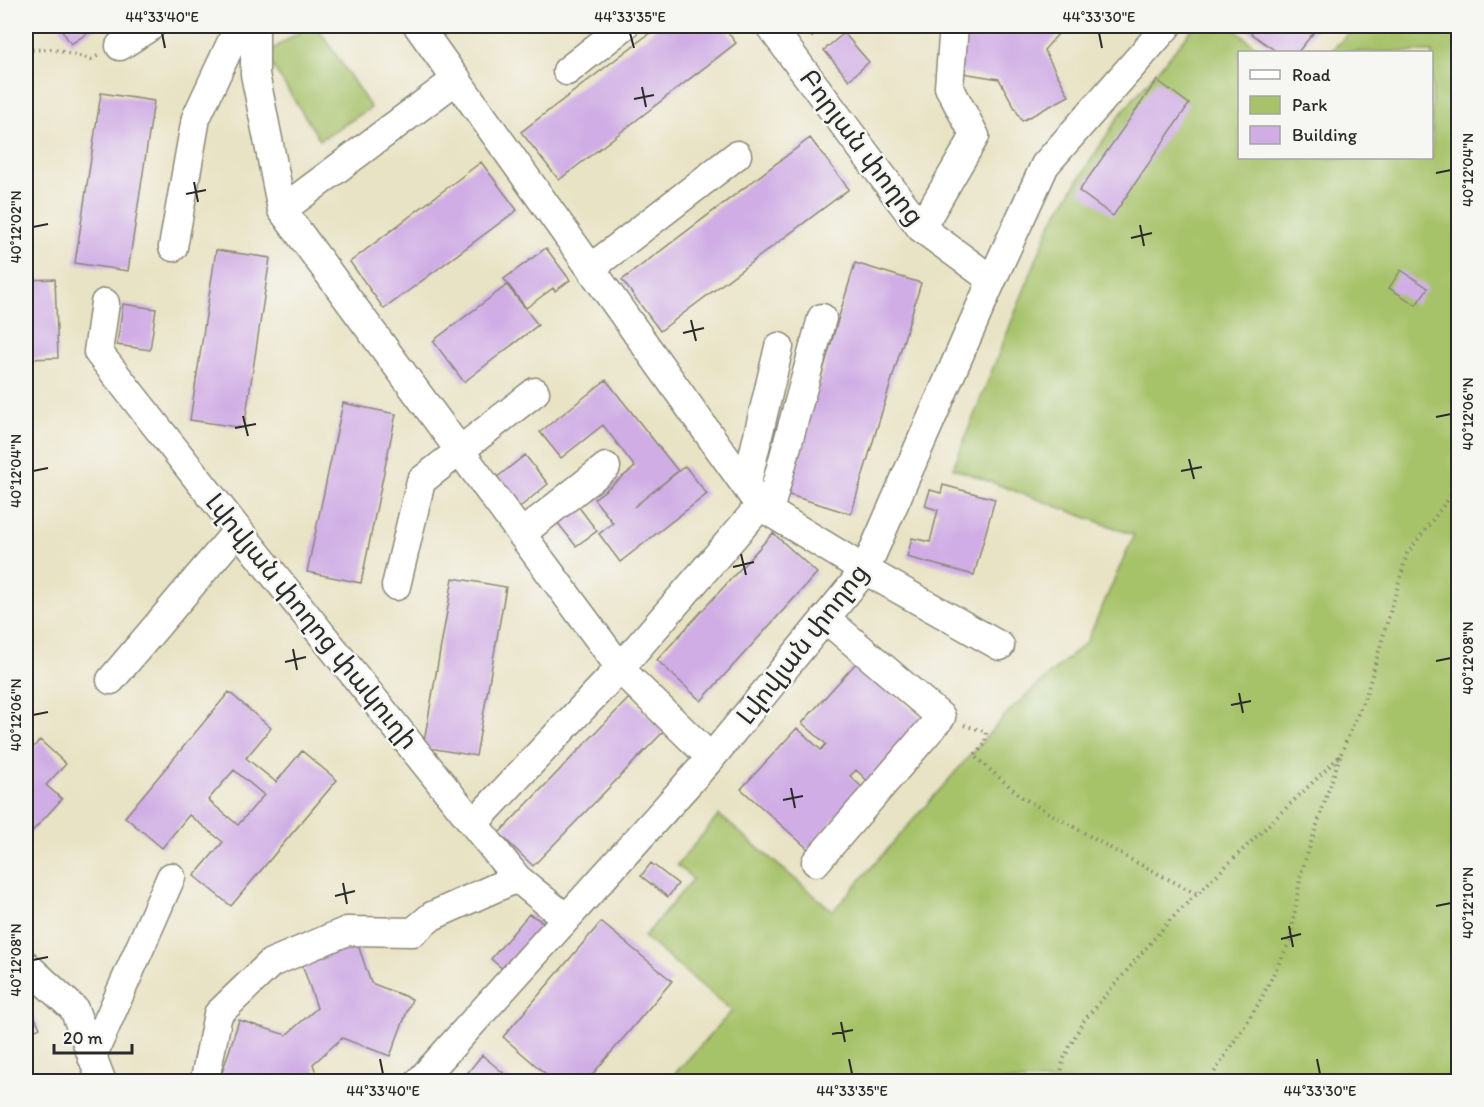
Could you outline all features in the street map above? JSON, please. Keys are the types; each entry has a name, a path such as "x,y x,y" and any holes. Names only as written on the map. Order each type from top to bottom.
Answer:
{"street":[{"path":"120,46 151,26"},
{"path":"173,247 196,118 239,26"},
{"path":"255,26 255,74 282,210 620,668 711,758"},
{"path":"418,26 759,501 865,570 1000,646"},
{"path":"567,71 624,26"},
{"name":"Բորյան փողոց","path":"770,26 921,228 992,280"},
{"path":"921,228 975,136 949,87 954,26"},
{"name":"Լվովյան փողոց","path":"419,1082 711,758 865,570 1045,165 1167,26"},
{"path":"282,210 457,79"},
{"path":"591,268 737,155"},
{"name":"Լվովյան փողոց փակուղի","path":"105,303 99,352 238,530 517,878 566,918"},
{"path":"474,823 620,668 759,501 822,318"},
{"path":"759,501 779,347"},
{"path":"396,586 421,482 535,392"},
{"path":"521,534 606,467"},
{"path":"111,680 238,530"},
{"path":"816,862 940,717 825,618"},
{"path":"97,1069 171,877"},
{"path":"206,1082 218,1014 271,963 347,931 413,932 432,916 517,878"},
{"path":"26,965 74,1009 97,1069"}],"path":[{"path":"26,50 52,49 91,59 120,46"},
{"path":"1208,1082 1258,1003 1290,940 1301,873 1340,756 1367,692 1407,554 1458,486"},
{"path":"940,717 986,732 985,744 974,756 1023,798 1197,894"},
{"path":"1060,1082 1063,1060 1082,1023 1171,919 1340,756"}],"green space":[{"path":"309,26 317,26 371,108 320,140 265,54"},
{"path":"1195,26 1231,26 1261,51 1238,51 1238,159 1433,159 1433,51 1331,51 1356,26 1458,26 1458,1081 668,1081 732,1011 644,937 693,879 677,865 719,815 833,911 1009,711 1087,641 1134,535 953,468 1051,223 1119,116"}],"building":[{"path":"59,26 99,26 71,44"},
{"path":"437,26 457,26 444,35"},
{"path":"659,26 723,26 736,43 559,180 521,132"},
{"path":"964,26 1065,26 1044,50 1069,96 1022,121 999,79 956,72"},
{"path":"1241,26 1319,26 1299,51 1276,51"},
{"path":"844,33 869,62 849,80 824,50"},
{"path":"1157,80 1189,104 1113,216 1079,191"},
{"path":"101,93 154,101 128,271 75,263"},
{"path":"810,138 849,189 660,331 622,280"},
{"path":"481,162 517,210 384,309 350,262"},
{"path":"546,248 570,280 555,291 553,288 526,308 504,279"},
{"path":"216,250 270,258 244,428 190,420"},
{"path":"855,263 921,283 851,514 786,494"},
{"path":"1401,270 1428,288 1416,305 1389,288"},
{"path":"55,279 58,358 26,359 26,280"},
{"path":"507,285 538,325 464,382 433,341"},
{"path":"123,304 156,309 150,350 117,345"},
{"path":"606,380 678,471 634,507 685,466 707,494 620,562 599,534 613,523 594,499 635,467 603,425 561,458 540,432"},
{"path":"343,403 396,414 361,583 307,572"},
{"path":"525,455 548,484 520,507 496,478"},
{"path":"943,485 995,499 974,575 907,557 912,538 930,542 938,510 925,506 930,490 941,493"},
{"path":"578,506 597,531 576,546 557,522"},
{"path":"773,533 817,573 701,701 657,660"},
{"path":"453,578 506,587 476,756 423,747"},
{"path":"857,662 925,722 870,783 856,770 850,776 863,788 808,849 741,789 797,728 821,750 826,744 802,723"},
{"path":"229,692 271,728 246,758 276,782 302,751 337,780 231,906 194,876 223,842 189,815 162,848 125,817","holes":["234,770 264,795 238,825 208,800"]},
{"path":"629,698 664,731 533,866 499,833"},
{"path":"40,740 66,764 46,785 62,799 26,838 26,755"},
{"path":"651,863 678,884 668,897 641,876"},
{"path":"529,914 547,924 505,971 491,959"},
{"path":"601,922 672,981 586,1082 555,1082 503,1037"},
{"path":"357,942 371,983 412,999 390,1056 342,1038 313,1064 319,1082 248,1082 222,1073 239,1020 286,1035 317,1008 301,961"},
{"path":"26,998 40,1028 26,1035"},
{"path":"482,1055 514,1082 460,1082"}]}
